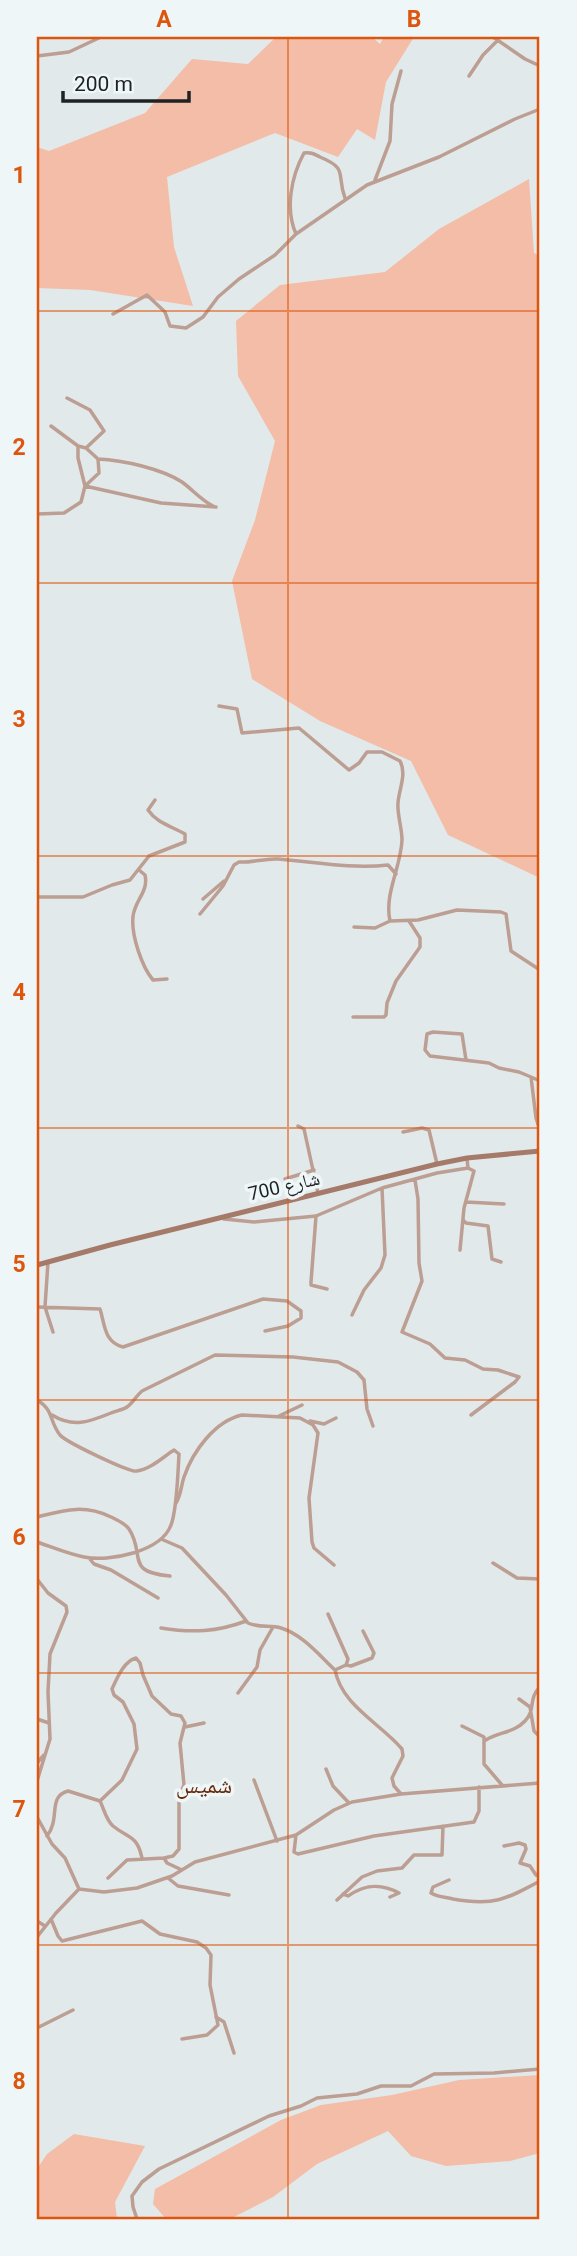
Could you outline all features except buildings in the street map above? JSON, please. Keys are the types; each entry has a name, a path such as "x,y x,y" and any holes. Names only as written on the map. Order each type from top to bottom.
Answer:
{"main road":[{"name":"شارع 700","path":"37,1265 437,1164 467,1158 540,1152"}],"street":[{"path":"37,56 69,52 101,37"},
{"path":"493,37 540,66"},
{"path":"468,76 498,40"},
{"path":"374,181 390,141 391,104 401,71"},
{"path":"178,335 203,317 228,288 275,255 296,234 374,181 439,157 515,118 540,109"},
{"path":"296,234 291,221 290,201 304,153 309,152 336,164 346,199"},
{"path":"113,314 147,295 166,314 170,326 186,328"},
{"path":"67,398 90,410 104,431 86,448"},
{"path":"51,426 78,446 86,448 98,459 118,460 140,468 165,472 216,507 160,503 85,486"},
{"path":"37,514 64,513 81,502 85,486 78,446"},
{"path":"85,486 99,473 98,459"},
{"path":"219,706 237,709 242,733 299,728 349,770 359,763 367,752 382,752 400,761 404,770 397,808 401,819 402,839 389,906 390,920"},
{"path":"37,897 83,897 130,880 149,856 181,845 185,834 158,821 148,810 155,800"},
{"path":"200,914 239,862 275,859 335,866 388,865 396,874"},
{"path":"139,870 145,874 146,888 133,915 142,964 153,980 167,979"},
{"path":"203,899 226,880"},
{"path":"354,927 375,928 390,920 409,921 457,910 501,912 506,914 511,951 540,970"},
{"path":"353,1017 386,1015 387,1003 396,981 420,947 420,938 409,921"},
{"path":"466,1060 461,1034 427,1034 425,1048 428,1055 453,1060 489,1063 540,1082"},
{"path":"531,1077 540,1130"},
{"path":"298,1126 304,1129 319,1195"},
{"path":"403,1132 422,1128 429,1130 437,1164"},
{"path":"467,1158 468,1168"},
{"path":"219,1218 254,1222 316,1216 382,1188 437,1173 468,1168 474,1171 466,1202 460,1250"},
{"path":"285,1179 314,1170"},
{"path":"415,1180 422,1281 402,1332 430,1344 445,1358 465,1360 482,1369 498,1370 519,1377 471,1415"},
{"path":"352,1315 364,1290 381,1268 385,1255 382,1188"},
{"path":"466,1202 504,1203"},
{"path":"316,1216 311,1284 327,1289"},
{"path":"463,1220 469,1224 488,1226 492,1259 501,1262"},
{"path":"48,1262 45,1307 53,1332"},
{"path":"37,1307 100,1309 107,1335 116,1345 123,1347 263,1299 287,1301 301,1311 301,1318 294,1324 265,1331"},
{"path":"37,1400 52,1415 70,1423 83,1423 126,1408 142,1391 208,1357 293,1357 338,1362 357,1372 363,1380 367,1409 373,1426"},
{"path":"276,1417 302,1405"},
{"path":"37,1542 89,1558 113,1557 149,1548 161,1539 171,1525 174,1504 178,1451 143,1469 131,1472 66,1441 55,1426 52,1415"},
{"path":"174,1504 201,1445 216,1429 234,1417 242,1415 300,1418 324,1424 337,1418"},
{"path":"305,1420 313,1425 318,1433 309,1498 312,1542 314,1548 334,1565"},
{"path":"37,1517 81,1508 93,1509 127,1525 138,1563 148,1573 170,1576"},
{"path":"161,1539 182,1548 246,1620 254,1626 291,1632 314,1648 335,1670 336,1679 346,1696 402,1748 403,1756 392,1778 394,1786 401,1794"},
{"path":"89,1558 158,1598"},
{"path":"493,1563 517,1578 540,1578"},
{"path":"37,1579 48,1593 66,1606 67,1612 50,1654 50,1739 37,1781"},
{"path":"328,1614 348,1655 346,1665"},
{"path":"161,1628 204,1632 229,1628 246,1620"},
{"path":"239,1693 257,1667 260,1650 273,1627"},
{"path":"335,1670 372,1658 374,1653 362,1631"},
{"path":"100,1801 122,1780 137,1749 134,1724 122,1702 112,1692 118,1675 131,1659 139,1661 152,1696 171,1714 181,1716 185,1727 180,1743 184,1785 178,1797 179,1849 173,1856 164,1858 123,1861 108,1878"},
{"path":"502,1785 484,1764 482,1755 486,1741 493,1735 517,1728 526,1720 531,1712 531,1699 540,1686"},
{"path":"519,1699 530,1707 534,1731 540,1737"},
{"path":"37,1719 50,1723"},
{"path":"185,1727 204,1723"},
{"path":"462,1726 481,1735 486,1741"},
{"path":"37,1763 46,1754"},
{"path":"326,1769 333,1786 349,1803"},
{"path":"254,1780 277,1841"},
{"path":"79,1889 104,1892 128,1890 168,1878 197,1861 296,1835 349,1803 401,1794 540,1783"},
{"path":"296,1835 294,1852 298,1854 374,1836 474,1822 479,1811 479,1787"},
{"path":"47,1836 53,1828 56,1800 63,1792 68,1791 100,1801"},
{"path":"100,1801 107,1818 114,1826 137,1841 143,1859"},
{"path":"37,1817 47,1836 65,1858 79,1889"},
{"path":"337,1899 356,1880 368,1874 404,1868 413,1855 442,1855 443,1825"},
{"path":"504,1846 519,1843 525,1845 520,1863 530,1866 536,1875 540,1876"},
{"path":"164,1858 167,1863 182,1870"},
{"path":"168,1878 178,1886 229,1895"},
{"path":"449,1880 433,1887 432,1893 477,1903 503,1899 540,1881"},
{"path":"343,1894 348,1896 362,1887 376,1885 398,1892 390,1897"},
{"path":"37,1937 79,1889"},
{"path":"51,1919 62,1941 142,1921 160,1934 201,1943 211,1955 210,1985 218,2025 211,2032 197,2038 182,2039"},
{"path":"37,1921 45,1926"},
{"path":"37,2028 73,2010"},
{"path":"216,2017 224,2022 234,2053"},
{"path":"137,2219 132,2196 148,2177 159,2169 278,2112 321,2097 356,2094 381,2086 411,2085 434,2074 540,2069"}],"shaded area":[{"path":"276,37 372,37 380,44 384,37 414,37 386,82 375,140 357,129 338,157 275,133 167,177 174,247 193,306 90,290 37,288 37,147 49,151 145,113 192,59 248,64"},
{"path":"529,179 534,253 540,256 540,878 448,835 411,761 320,721 252,679 232,581 255,520 275,441 238,376 236,321 280,285 385,272 439,229"},
{"path":"540,2075 540,2153 510,2161 446,2166 411,2156 388,2131 317,2164 273,2197 230,2219 166,2219 153,2204 155,2189 281,2120 321,2105 392,2095 459,2080"},
{"path":"74,2134 145,2146 115,2202 117,2219 37,2219 37,2169 47,2154"}],"district":[{"name":"شميس","path":"204,1785"}]}
